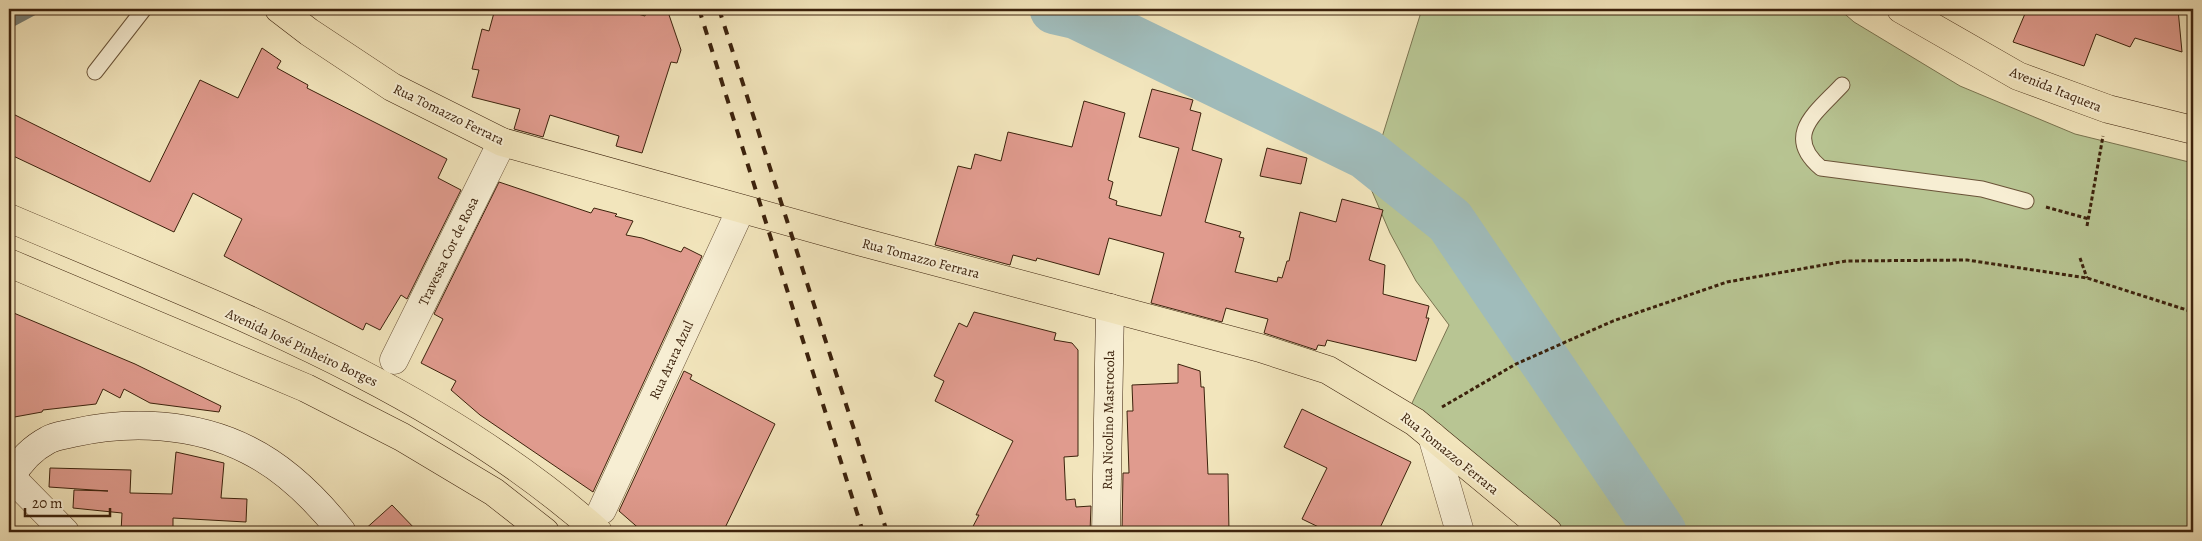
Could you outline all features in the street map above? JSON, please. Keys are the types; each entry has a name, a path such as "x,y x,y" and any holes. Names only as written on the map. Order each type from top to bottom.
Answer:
{"main road":[{"name":"Rua Tomazzo Ferrara","path":"279,9 309,32 392,87 502,142 741,209 1260,348 1328,370 1424,429 1548,532"},
{"name":"Avenida Itaquera","path":"1901,9 2018,76 2108,109 2193,130"},
{"name":"Avenida José Pinheiro Borges","path":"9,218 269,328 360,371 490,449 600,521"},
{"path":"9,263 306,388 402,437 494,492 545,532"}],"street":[{"name":"Travessa Cor de Rosa","path":"394,360 502,142"},
{"name":"Rua Arara Azul","path":"600,521 741,209"},
{"name":"Rua Nicolino Mastrocola","path":"1106,532 1110,308"},
{"path":"65,532 9,478 26,455 49,439 90,430 153,425 191,431 248,450 289,476 320,505 342,532"},
{"path":"1424,429 1460,532"}],"lane":[{"path":"95,72 144,9"},
{"path":"1842,85 1807,123 1803,140 1807,156 1821,168 1982,189 2026,201"}],"path":[{"path":"2087,226 2108,109"},
{"path":"2026,201 2088,219"},
{"path":"2080,258 2087,278"},
{"path":"1424,429 1516,364 1613,321 1727,282 1846,261 1967,260 2087,278 2193,312"}],"green space":[{"path":"1422,9 1839,9 1854,22 1960,86 2075,134 2193,163 2193,532 1543,532 1404,420 1449,325 1416,281 1390,233 1368,182"}],"building":[{"path":"495,9 620,9 645,16 647,9 667,9 681,50 677,63 671,62 642,153 616,146 619,136 550,115 543,137 514,129 520,109 472,97 479,70 472,69 482,29 489,31"},
{"path":"2027,9 2178,9 2182,52 2135,38 2130,47 2096,34 2084,66 2013,42"},
{"path":"262,48 281,61 277,68 308,85 307,88 447,159 438,178 461,190 407,299 401,295 380,330 366,323 363,330 224,256 242,219 193,193 174,232 9,154 9,112 150,182 200,80 238,98"},
{"path":"1152,89 1193,100 1190,110 1201,113 1192,150 1222,159 1205,222 1241,232 1239,237 1244,238 1235,272 1277,282 1278,277 1282,278 1287,261 1289,261 1300,212 1336,222 1342,199 1383,210 1369,260 1385,265 1383,294 1429,306 1426,318 1429,318 1416,361 1327,340 1325,346 1318,345 1316,350 1264,333 1268,319 1226,308 1222,322 1151,303 1164,253 1109,238 1099,275 1037,258 1036,261 1013,255 1010,265 935,245 958,166 971,169 975,154 1001,161 1008,132 1072,147 1084,101 1125,113 1108,180 1113,182 1109,198 1117,201 1116,205 1161,216 1179,148 1139,137"},
{"path":"1267,148 1307,158 1301,184 1260,176"},
{"path":"499,182 591,213 594,208 617,214 615,216 633,221 626,235 642,238 681,252 684,247 702,256 593,492 480,415 451,390 456,381 421,363 443,319 434,314"},
{"path":"9,311 135,364 221,406 219,412 150,403 124,389 120,398 103,389 96,404 43,410 42,412 9,418"},
{"path":"974,312 1056,333 1054,340 1072,343 1078,350 1078,456 1064,457 1066,500 1075,499 1076,507 1091,506 1090,532 970,532 979,515 976,515 1013,441 935,401 944,381 934,376 959,323 967,327"},
{"path":"1178,364 1200,371 1201,387 1204,387 1208,474 1228,474 1229,532 1122,532 1123,473 1129,473 1127,411 1133,411 1132,385 1178,383"},
{"path":"684,371 692,375 690,379 775,424 723,532 643,532 619,511"},
{"path":"1302,409 1411,462 1378,532 1329,532 1302,519 1327,468 1284,447"},
{"path":"176,452 224,463 221,498 247,499 246,522 173,518 173,532 121,532 122,513 73,508 74,490 108,491 49,487 50,468 131,470 130,493 172,494"},
{"path":"392,505 418,532 362,532"}],"waterway":[{"path":"9,24 37,9"},
{"path":"1055,9 1077,14 1366,154 1450,221 1661,532"}],"railway":[{"path":"699,9 863,532"},
{"path":"719,9 887,532"}]}
